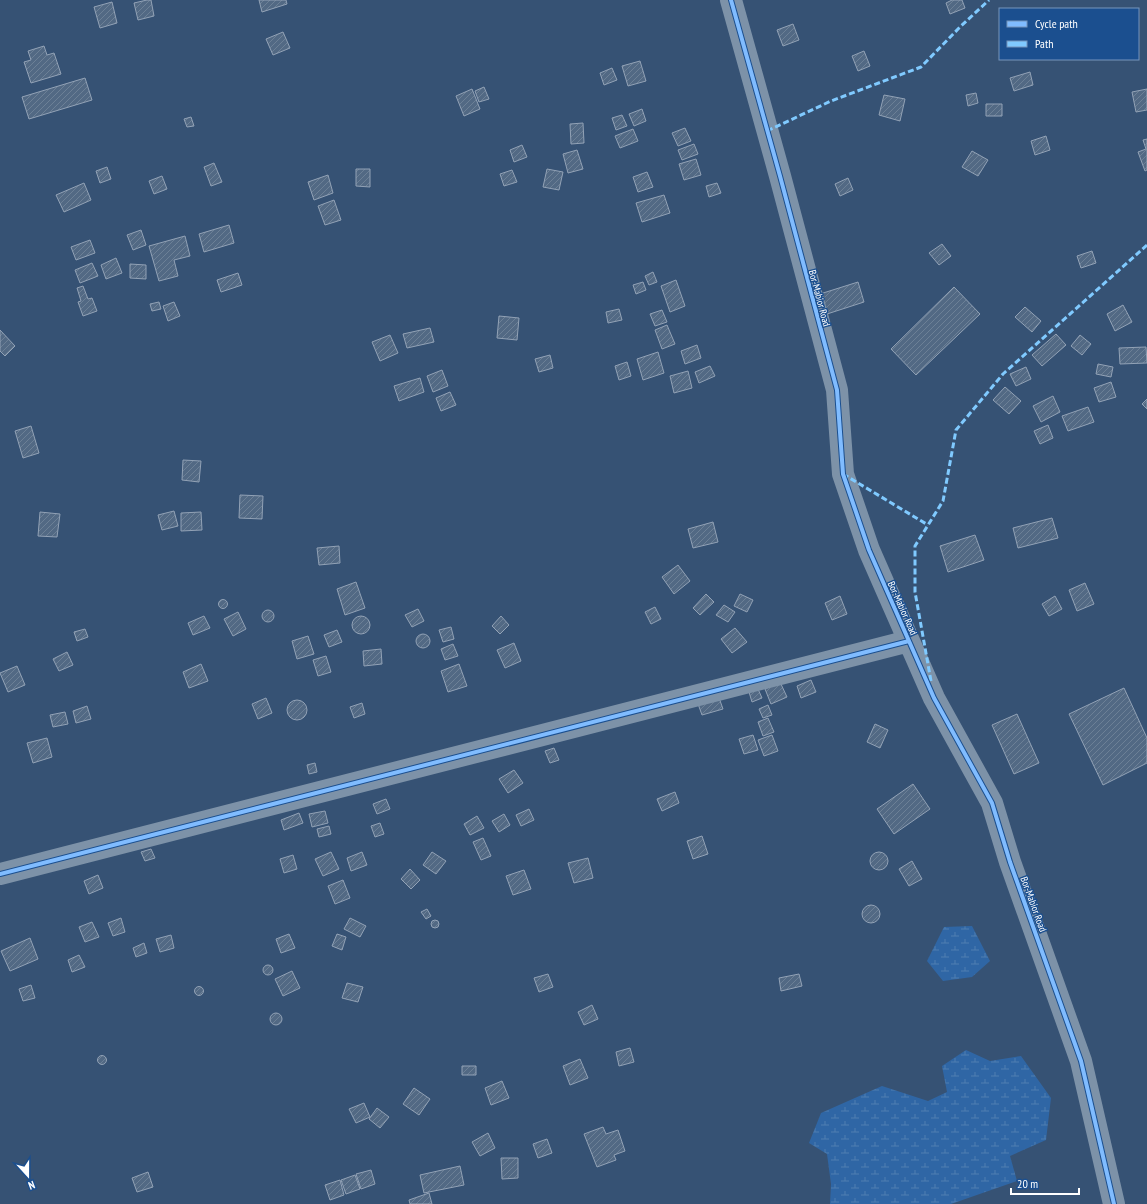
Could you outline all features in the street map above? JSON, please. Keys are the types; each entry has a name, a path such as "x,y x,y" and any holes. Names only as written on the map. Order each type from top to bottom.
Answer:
{"street":[{"name":"Bor-Mabior Road","path":"731,0 780,176 836,390 844,474 869,550 934,698 992,803 1010,862 1081,1060 1114,1204"},
{"path":"0,874 909,641"}],"green space":[{"path":"972,926 990,961 972,977 943,981 927,961 944,927"},
{"path":"966,1050 990,1061 1021,1056 1051,1098 1046,1140 1010,1156 1017,1181 951,1204 830,1204 831,1184 827,1154 809,1143 821,1113 882,1086 928,1101 947,1092 942,1066"}],"building":[{"path":"151,0 154,16 138,20 134,3"},
{"path":"259,0 286,0 287,4 262,12"},
{"path":"952,0 962,0 965,8 950,14 946,3"},
{"path":"112,2 117,23 100,28 94,7"},
{"path":"793,24 799,40 783,46 777,30"},
{"path":"283,32 290,48 273,55 266,39"},
{"path":"44,46 47,55 54,53 61,74 31,83 24,62 31,60 28,51"},
{"path":"864,51 870,66 858,71 852,56"},
{"path":"640,61 646,81 628,86 622,66"},
{"path":"612,68 617,80 604,85 600,73"},
{"path":"1030,72 1033,85 1014,91 1010,78"},
{"path":"85,78 92,100 29,119 22,97"},
{"path":"484,87 489,99 479,102 475,91"},
{"path":"472,89 480,109 464,116 456,96"},
{"path":"1147,89 1147,110 1136,112 1132,92"},
{"path":"976,93 978,103 968,106 966,95"},
{"path":"884,95 905,99 900,121 879,115"},
{"path":"986,104 1002,104 1002,116 986,116"},
{"path":"642,109 646,121 634,126 629,114"},
{"path":"622,115 627,126 616,130 612,118"},
{"path":"191,117 194,126 187,127 184,119"},
{"path":"583,123 584,143 571,144 570,124"},
{"path":"685,128 691,141 678,146 672,133"},
{"path":"633,129 638,141 620,148 615,136"},
{"path":"1046,136 1050,150 1035,155 1031,141"},
{"path":"1147,139 1147,170 1145,171 1138,152 1146,149 1143,140"},
{"path":"694,144 698,154 682,160 678,150"},
{"path":"522,145 527,157 514,162 510,150"},
{"path":"577,150 583,169 568,173 563,154"},
{"path":"972,151 988,160 978,176 962,167"},
{"path":"696,159 701,175 684,180 679,164"},
{"path":"214,163 222,182 211,186 204,167"},
{"path":"107,167 111,179 100,183 96,171"},
{"path":"356,169 370,169 370,187 356,186"},
{"path":"547,169 563,172 559,190 543,187"},
{"path":"512,170 517,182 504,186 500,174"},
{"path":"647,172 653,187 638,192 633,177"},
{"path":"328,175 333,193 314,200 308,182"},
{"path":"162,176 167,189 154,194 149,181"},
{"path":"848,178 853,190 840,196 835,184"},
{"path":"84,183 91,200 64,212 56,195"},
{"path":"717,183 721,193 709,197 706,186"},
{"path":"664,195 670,213 642,222 636,203"},
{"path":"334,200 341,220 325,225 318,206"},
{"path":"229,225 234,243 204,252 199,234"},
{"path":"141,230 146,245 133,250 127,235"},
{"path":"185,236 190,256 174,260 178,276 159,281 149,246"},
{"path":"90,240 95,253 76,260 71,247"},
{"path":"942,244 951,256 939,265 929,253"},
{"path":"1092,251 1096,263 1081,268 1077,256"},
{"path":"116,258 122,273 106,279 101,265"},
{"path":"92,263 98,276 80,283 75,270"},
{"path":"130,264 146,265 146,279 130,278"},
{"path":"653,272 657,282 649,285 645,276"},
{"path":"238,273 242,285 221,292 217,280"},
{"path":"676,280 685,306 670,312 661,286"},
{"path":"643,282 646,290 636,294 633,285"},
{"path":"858,282 864,302 827,314 820,294"},
{"path":"83,286 88,299 92,298 97,311 83,316 78,302 81,301 77,288"},
{"path":"954,287 980,314 916,375 891,349"},
{"path":"159,302 161,309 152,311 150,304"},
{"path":"174,302 180,316 168,321 163,306"},
{"path":"1123,305 1132,322 1115,331 1107,314"},
{"path":"1025,307 1041,321 1032,332 1015,317"},
{"path":"619,309 622,320 608,323 606,312"},
{"path":"662,310 667,322 655,326 650,314"},
{"path":"499,316 519,318 517,340 497,338"},
{"path":"667,325 675,344 662,349 655,330"},
{"path":"430,328 434,342 407,348 403,334"},
{"path":"0,330 15,346 5,356 0,351"},
{"path":"1056,334 1066,345 1042,366 1032,355"},
{"path":"390,335 398,353 380,361 372,342"},
{"path":"1080,335 1091,344 1082,355 1071,346"},
{"path":"697,345 701,358 685,364 681,351"},
{"path":"1146,347 1147,363 1120,364 1119,348"},
{"path":"658,352 664,373 643,380 637,359"},
{"path":"550,355 553,368 539,372 535,359"},
{"path":"627,362 631,376 619,380 615,366"},
{"path":"1098,364 1113,367 1111,377 1096,374"},
{"path":"710,366 715,376 699,383 695,372"},
{"path":"1026,367 1031,379 1016,386 1010,374"},
{"path":"442,370 448,386 433,392 427,376"},
{"path":"688,371 692,388 674,393 670,376"},
{"path":"420,378 424,392 399,401 394,386"},
{"path":"1111,382 1116,397 1099,402 1094,388"},
{"path":"1005,387 1021,401 1009,414 993,400"},
{"path":"450,392 456,405 441,411 436,398"},
{"path":"1053,396 1060,412 1041,422 1033,406"},
{"path":"1147,399 1147,409 1142,404"},
{"path":"1088,407 1094,422 1068,431 1062,416"},
{"path":"1048,425 1053,438 1040,444 1034,431"},
{"path":"31,426 39,453 23,458 15,431"},
{"path":"183,460 201,461 199,482 182,480"},
{"path":"240,495 263,496 262,519 239,518"},
{"path":"174,511 178,526 162,530 158,515"},
{"path":"40,512 60,514 57,537 38,536"},
{"path":"201,512 202,530 181,531 181,513"},
{"path":"1052,518 1058,538 1018,548 1013,528"},
{"path":"713,522 718,542 693,548 688,529"},
{"path":"975,535 984,560 948,572 940,546"},
{"path":"339,546 340,563 319,565 317,548"},
{"path":"678,565 690,581 674,594 662,577"},
{"path":"356,582 365,608 345,615 337,589"},
{"path":"1085,583 1094,604 1077,611 1069,590"},
{"path":"706,594 714,602 700,615 693,608"},
{"path":"740,594 753,600 747,612 734,606"},
{"path":"840,596 847,614 832,620 825,603"},
{"path":"1055,596 1062,609 1049,616 1042,604"},
{"path":"223,599 228,604 223,609 218,604"},
{"path":"724,605 735,612 728,622 716,615"},
{"path":"655,607 661,619 651,624 645,612"},
{"path":"418,609 424,621 412,627 405,615"},
{"path":"266,610 270,610 274,616 270,622 266,622 262,618 262,614"},
{"path":"238,612 246,629 233,636 224,619"},
{"path":"204,616 210,628 193,635 188,623"},
{"path":"357,616 365,616 370,621 368,632 365,634 357,634 352,629 352,621"},
{"path":"501,616 509,625 500,634 492,626"},
{"path":"451,627 454,639 443,642 439,630"},
{"path":"735,628 747,642 732,653 721,639"},
{"path":"85,629 88,637 77,641 74,632"},
{"path":"337,630 342,642 329,647 324,635"},
{"path":"420,634 426,634 430,638 430,644 426,648 420,648 416,644 416,638"},
{"path":"308,636 314,654 297,659 292,641"},
{"path":"514,643 521,661 505,668 497,650"},
{"path":"453,644 458,656 445,660 441,649"},
{"path":"381,649 382,664 364,666 363,651"},
{"path":"67,652 73,665 59,671 53,659"},
{"path":"326,656 331,672 318,676 313,660"},
{"path":"201,664 208,681 189,688 183,672"},
{"path":"459,664 467,686 448,692 441,671"},
{"path":"17,666 25,685 8,692 0,673"},
{"path":"811,680 816,692 801,698 797,686"},
{"path":"780,682 787,697 771,704 765,689"},
{"path":"1124,688 1147,738 1147,763 1103,785 1069,714"},
{"path":"758,689 762,698 752,702 749,692"},
{"path":"718,695 723,709 702,715 697,701"},
{"path":"266,698 272,713 258,719 252,704"},
{"path":"293,700 301,700 307,706 307,714 301,720 293,720 287,714 287,706"},
{"path":"362,703 365,714 354,718 350,707"},
{"path":"768,705 772,715 763,718 759,709"},
{"path":"87,706 91,719 76,723 73,711"},
{"path":"65,712 68,724 53,727 50,715"},
{"path":"1017,714 1039,763 1014,774 992,725"},
{"path":"768,718 774,732 763,736 758,722"},
{"path":"875,724 888,730 880,748 867,742"},
{"path":"753,735 758,750 744,754 739,739"},
{"path":"772,735 778,751 764,756 758,740"},
{"path":"47,738 52,757 33,763 27,743"},
{"path":"554,748 559,760 550,763 545,751"},
{"path":"315,763 317,772 309,774 307,765"},
{"path":"514,770 523,783 508,793 499,779"},
{"path":"913,784 930,809 894,834 877,809"},
{"path":"675,792 679,803 662,811 657,799"},
{"path":"386,799 390,809 377,814 373,804"},
{"path":"529,809 534,820 521,826 516,815"},
{"path":"325,811 328,823 312,827 309,814"},
{"path":"299,813 303,823 284,830 281,820"},
{"path":"504,814 510,825 499,832 492,821"},
{"path":"477,816 484,828 470,835 464,824"},
{"path":"380,823 384,834 375,837 371,826"},
{"path":"329,826 331,834 319,837 317,829"},
{"path":"702,836 708,854 693,859 687,841"},
{"path":"483,838 491,856 481,860 473,842"},
{"path":"151,849 155,858 145,861 141,852"},
{"path":"331,852 339,869 323,876 315,859"},
{"path":"362,852 367,865 351,871 347,858"},
{"path":"432,852 446,861 436,874 423,865"},
{"path":"879,852 885,855 888,861 885,867 879,870 873,867 870,861 873,855"},
{"path":"293,855 297,869 284,873 280,859"},
{"path":"588,858 593,878 574,883 568,863"},
{"path":"912,861 922,879 909,886 899,869"},
{"path":"410,869 420,880 411,889 401,879"},
{"path":"524,870 531,889 513,895 506,876"},
{"path":"98,875 103,888 89,894 84,881"},
{"path":"343,880 350,898 335,904 328,886"},
{"path":"871,905 877,908 880,914 877,920 871,923 865,920 862,914 865,908"},
{"path":"427,909 431,916 426,919 421,912"},
{"path":"121,918 125,932 113,936 108,923"},
{"path":"350,918 366,926 360,937 344,929"},
{"path":"435,920 438,921 438,927 435,928 432,927 431,924 432,921"},
{"path":"92,922 99,937 85,942 79,927"},
{"path":"289,934 295,948 281,953 276,939"},
{"path":"337,934 346,937 342,950 332,946"},
{"path":"171,935 174,948 160,952 156,939"},
{"path":"30,938 38,959 10,971 1,951"},
{"path":"144,943 147,953 136,957 133,948"},
{"path":"79,955 85,967 72,972 68,960"},
{"path":"266,965 270,965 272,966 272,974 266,975 263,972 263,968"},
{"path":"292,971 300,988 283,996 275,979"},
{"path":"548,974 553,987 539,992 534,978"},
{"path":"799,974 802,986 781,991 779,978"},
{"path":"347,983 363,987 358,1002 342,998"},
{"path":"31,985 35,998 23,1001 19,989"},
{"path":"197,987 201,987 203,991 201,995 197,995 195,993 195,989"},
{"path":"592,1005 598,1019 584,1025 578,1012"},
{"path":"278,1013 281,1014 281,1024 274,1025 271,1024 270,1017 271,1014"},
{"path":"630,1048 634,1062 619,1066 616,1052"},
{"path":"102,1055 107,1060 102,1065 97,1060"},
{"path":"580,1059 588,1078 570,1085 563,1066"},
{"path":"462,1066 476,1066 476,1075 462,1075"},
{"path":"502,1081 509,1098 491,1105 485,1088"},
{"path":"414,1088 430,1099 419,1115 403,1104"},
{"path":"364,1103 370,1117 356,1123 349,1109"},
{"path":"377,1108 389,1117 380,1128 369,1119"},
{"path":"603,1127 606,1134 618,1130 625,1151 614,1155 616,1160 597,1167 584,1134"},
{"path":"488,1133 495,1148 480,1156 472,1142"},
{"path":"547,1139 552,1153 538,1158 533,1144"},
{"path":"501,1158 518,1158 518,1178 502,1179"},
{"path":"460,1166 464,1185 424,1193 420,1175"},
{"path":"371,1170 375,1184 361,1189 356,1174"},
{"path":"148,1172 153,1187 137,1192 132,1178"},
{"path":"355,1175 360,1189 346,1194 341,1180"},
{"path":"340,1180 344,1195 330,1200 325,1185"},
{"path":"429,1193 432,1204 410,1204 409,1200"}],"marked path":[{"path":"767,131 831,101 921,67 989,0"},
{"path":"931,681 915,592 915,546 943,501 956,430 1003,374 1147,245"},
{"path":"843,474 928,525"}],"cycle path":[{"path":"731,0 837,390 843,474 869,550 934,698 992,803 1010,862 1081,1061 1114,1204"},
{"path":"0,874 909,641"}]}
